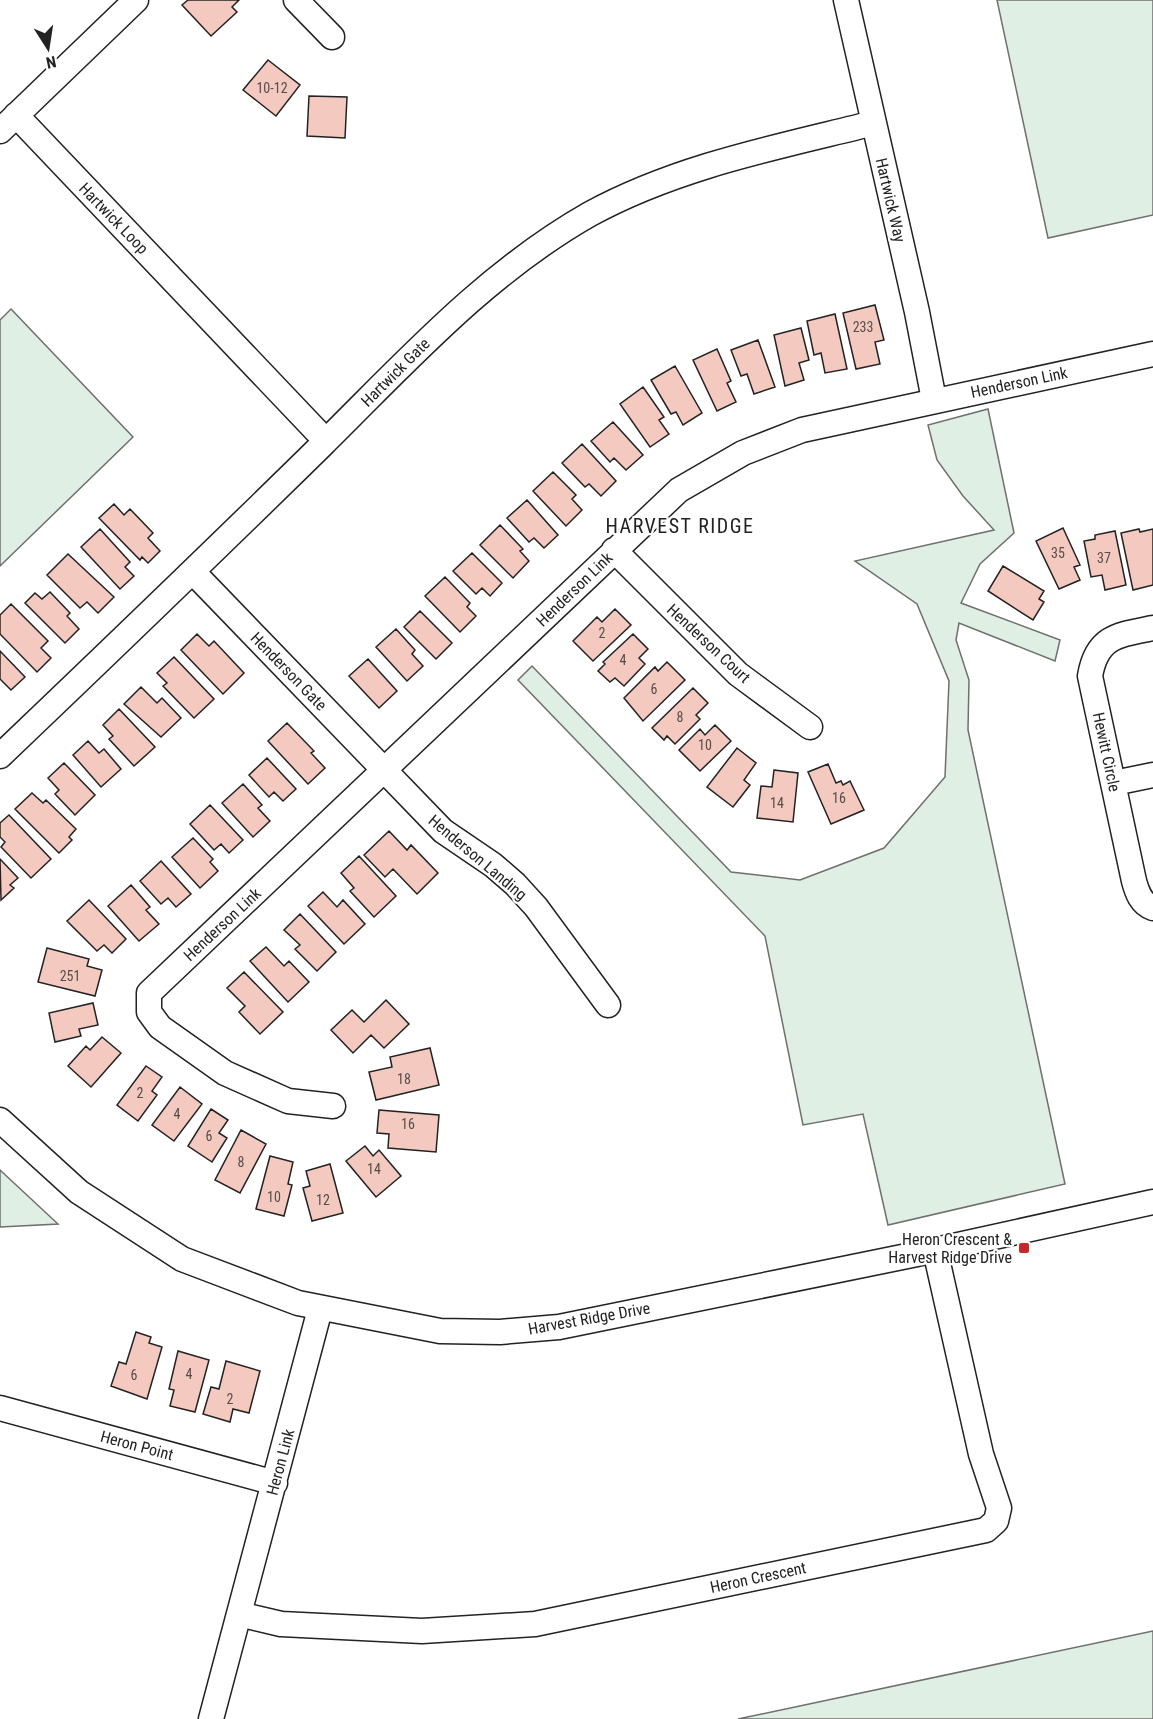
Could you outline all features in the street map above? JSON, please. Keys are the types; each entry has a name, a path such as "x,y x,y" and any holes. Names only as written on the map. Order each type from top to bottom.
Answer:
{"street":[{"name":"Hartwick Loop","path":"136,0 8,123 326,441"},
{"path":"296,0 332,37"},
{"name":"Hartwick Way","path":"846,0 934,400"},
{"name":"Hartwick Gate","path":"0,756 193,572 488,284 520,258 584,218 672,177 717,162 874,123"},
{"name":"Henderson Link","path":"333,1106 288,1101 225,1073 160,1027 149,1012 150,993 679,490 743,453 802,430 1153,354"},
{"name":"Henderson Court","path":"614,550 738,674 810,727"},
{"name":"Henderson Gate","path":"193,572 344,726 384,772"},
{"name":"Hewitt Circle","path":"1153,628 1111,638 1101,646 1093,661 1090,676 1138,895 1147,906 1153,908"},
{"name":"Henderson Landing","path":"384,772 443,831 493,864 515,884 536,907 608,1005"},
{"path":"1114,783 1153,774"},
{"name":"Harvest Ridge Drive","path":"0,1120 79,1192 183,1259 320,1309 440,1331 500,1332 559,1327 935,1250 1153,1202"},
{"name":"Heron Crescent","path":"239,1614 281,1624 422,1631 535,1624 986,1530 996,1521 999,1508 981,1454 935,1250"},
{"name":"Heron Link","path":"211,1719 320,1309"},
{"name":"Heron Point","path":"0,1408 274,1483"}],"green space":[{"path":"997,0 1153,0 1153,215 1048,238"},
{"path":"11,309 133,437 0,566 0,320"},
{"path":"988,409 1014,533 980,564 961,603 1060,640 1055,661 959,623 956,640 969,680 968,730 1065,1184 888,1225 863,1114 803,1125 765,936 518,680 532,666 731,872 800,880 884,848 945,777 949,681 917,604 855,561 994,530 963,496 937,460 928,425"},
{"path":"0,1170 58,1224 0,1227"},
{"path":"1153,1631 1153,1719 738,1719"}],"building":[{"path":"188,0 239,0 232,7 237,12 211,36 182,5"},
{"path":"268,60 300,85 276,116 243,90"},
{"path":"309,96 347,97 345,138 307,136"},
{"path":"875,305 884,340 875,342 880,364 856,369 843,313"},
{"path":"835,314 847,369 825,373 821,353 814,355 807,321"},
{"path":"801,328 809,360 799,363 804,380 785,386 774,335"},
{"path":"758,340 775,387 754,394 747,374 741,376 731,350"},
{"path":"717,349 731,381 727,383 736,402 717,411 693,360"},
{"path":"675,366 702,413 683,425 676,412 671,414 651,380"},
{"path":"643,387 664,417 659,420 669,434 650,447 620,404"},
{"path":"613,422 643,455 626,470 614,458 610,462 591,441"},
{"path":"582,444 616,481 601,496 589,484 585,487 562,463"},
{"path":"553,472 576,495 572,499 582,510 566,526 533,491"},
{"path":"527,500 558,535 544,548 534,538 529,542 507,518"},
{"path":"114,504 124,515 130,509 153,533 148,538 160,551 148,563 142,557 140,560 99,518"},
{"path":"500,525 523,549 520,551 529,561 513,578 480,545"},
{"path":"1063,528 1080,565 1074,567 1080,580 1059,589 1036,541"},
{"path":"100,529 130,562 125,567 134,576 120,589 81,547"},
{"path":"1139,529 1140,532 1153,529 1153,585 1133,590 1121,533"},
{"path":"1115,531 1126,585 1105,590 1102,575 1091,577 1084,541 1095,539 1095,535"},
{"path":"472,553 502,583 490,596 482,588 476,594 453,571"},
{"path":"68,554 114,597 98,613 87,602 80,608 47,575"},
{"path":"1003,566 1044,591 1039,599 1044,602 1033,620 988,591"},
{"path":"445,577 470,603 467,607 476,616 460,632 425,596"},
{"path":"50,592 70,613 67,616 79,629 65,643 25,603 35,593 42,599"},
{"path":"11,604 48,641 41,648 51,658 37,672 0,634 0,615"},
{"path":"615,609 631,625 593,661 573,641 597,617 602,622"},
{"path":"420,611 452,643 436,659 404,627"},
{"path":"396,629 415,650 412,654 423,666 407,681 376,647"},
{"path":"197,634 209,646 214,641 244,673 223,694 181,650"},
{"path":"633,634 648,649 639,658 645,664 624,686 615,678 610,682 598,671 605,664 603,662"},
{"path":"0,651 25,677 11,690 0,679"},
{"path":"174,657 214,699 194,718 163,686 167,683 157,673"},
{"path":"368,659 397,691 379,708 349,676"},
{"path":"667,662 685,680 643,721 624,698 655,667 658,671"},
{"path":"141,687 157,703 162,698 181,718 161,737 124,704"},
{"path":"693,688 708,703 696,715 700,719 675,744 667,736 664,740 652,728"},
{"path":"119,709 155,747 134,766 109,739 113,736 103,725"},
{"path":"287,723 314,751 311,753 325,768 308,784 268,741"},
{"path":"715,725 731,741 700,771 679,750 700,729 705,735"},
{"path":"88,741 99,753 104,749 121,769 101,787 73,755"},
{"path":"737,748 756,763 744,780 750,785 733,807 707,787"},
{"path":"267,758 296,789 283,801 274,792 269,797 249,775"},
{"path":"64,763 95,795 75,815 55,794 59,790 48,778"},
{"path":"828,764 836,783 841,781 843,785 850,781 864,810 831,824 808,772"},
{"path":"774,770 798,773 793,822 757,818 761,786 772,787"},
{"path":"243,784 262,805 258,808 270,821 253,837 222,803"},
{"path":"32,793 43,803 46,800 76,829 69,837 72,840 59,853 15,809"},
{"path":"210,805 243,840 229,853 221,844 214,850 190,824"},
{"path":"9,815 51,859 31,878 1,847 5,842 0,837 0,823"},
{"path":"389,831 407,850 411,845 438,873 417,894 393,869 385,877 364,855"},
{"path":"193,838 213,859 210,862 218,871 200,888 172,857"},
{"path":"359,856 396,896 374,917 350,891 354,888 341,873"},
{"path":"0,859 18,878 10,885 14,888 1,900"},
{"path":"161,861 191,894 176,907 168,898 161,904 140,881"},
{"path":"131,885 150,907 146,910 159,924 139,941 108,906"},
{"path":"323,892 337,907 343,900 365,924 344,944 308,906"},
{"path":"89,900 126,939 112,953 104,945 97,951 67,921"},
{"path":"300,914 336,952 317,971 295,949 300,945 284,930"},
{"path":"266,947 284,966 289,961 309,982 288,1002 250,961"},
{"path":"47,948 89,959 87,966 102,970 95,996 38,982"},
{"path":"244,972 283,1012 260,1034 239,1012 245,1006 227,988"},
{"path":"386,1000 409,1024 384,1048 371,1035 353,1053 331,1030 352,1010 364,1022"},
{"path":"93,1003 98,1025 79,1029 81,1036 55,1042 49,1013"},
{"path":"102,1037 121,1053 91,1087 68,1066 86,1046 90,1050"},
{"path":"430,1048 439,1085 376,1100 369,1072 392,1067 390,1057"},
{"path":"146,1066 162,1077 152,1091 157,1095 138,1121 117,1105"},
{"path":"180,1087 202,1104 174,1141 152,1125"},
{"path":"211,1109 228,1120 219,1133 227,1138 212,1162 188,1146"},
{"path":"379,1110 439,1115 436,1152 388,1148 389,1134 377,1133"},
{"path":"241,1130 266,1144 240,1193 215,1180"},
{"path":"365,1146 373,1156 379,1150 401,1176 376,1197 346,1161"},
{"path":"270,1156 293,1162 288,1184 292,1185 284,1216 256,1209"},
{"path":"330,1164 343,1213 312,1221 303,1188 310,1186 306,1171"},
{"path":"136,1332 151,1337 149,1343 162,1347 147,1399 111,1386 119,1362 126,1364"},
{"path":"178,1351 209,1360 195,1412 170,1406 174,1390 169,1389"},
{"path":"226,1361 260,1371 249,1413 233,1409 230,1422 203,1414 211,1387 219,1389"}],"place":[{"name":"Heron Crescent & Harvest Ridge Drive","path":"1024,1248"}],"district":[{"name":"HARVEST RIDGE","path":"680,526"}]}
